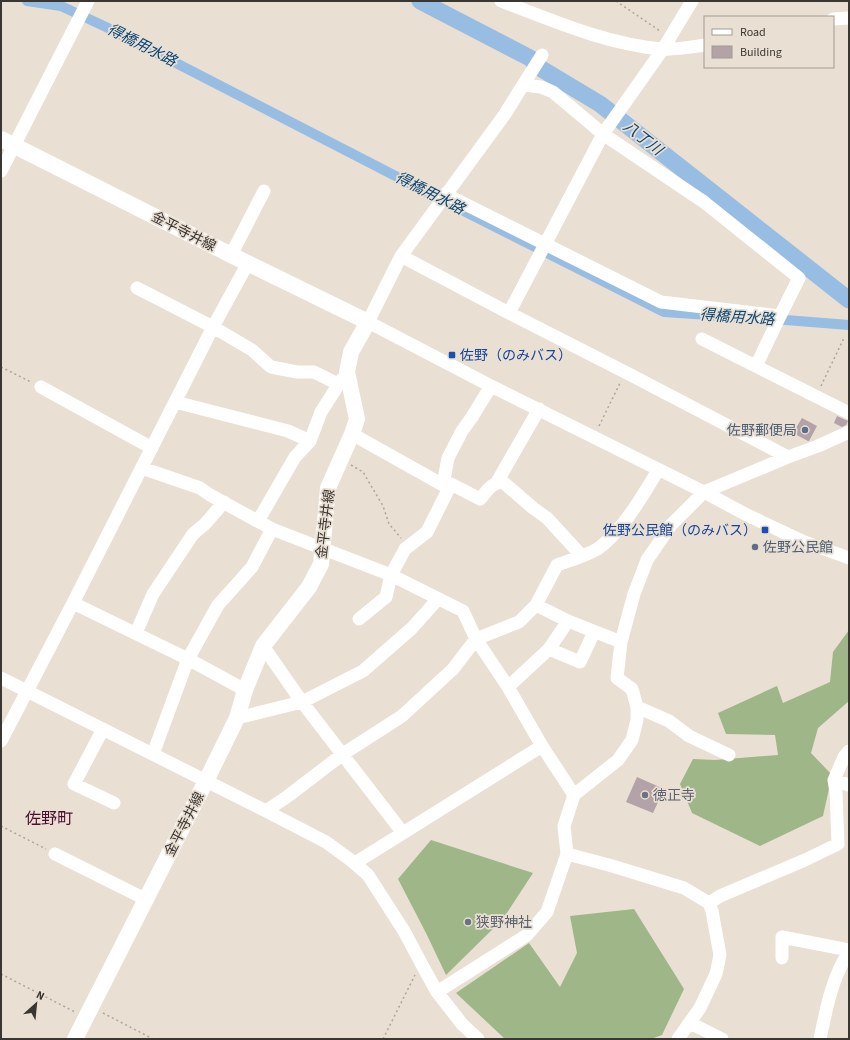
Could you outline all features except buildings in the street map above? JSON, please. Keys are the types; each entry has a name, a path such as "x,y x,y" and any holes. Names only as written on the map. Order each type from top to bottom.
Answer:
{"main road":[{"name":"金平寺井線","path":"7,142 368,322 351,352 342,378 352,393 356,419 352,434 328,488 321,564 309,587 263,646 245,690 237,718 75,1039"}],"street":[{"path":"1,171 7,142 88,1"},
{"path":"501,1 583,33 623,43 663,49 704,45"},
{"path":"509,313 590,156 603,134 663,49 692,1"},
{"path":"834,20 849,18"},
{"path":"542,55 505,114 401,256 368,322 491,386 747,515 802,541 849,558"},
{"path":"523,85 541,87 553,92 603,134 704,202 799,278 756,366"},
{"path":"231,255 264,191"},
{"path":"443,198 543,248 661,302 778,321"},
{"path":"401,256 788,457"},
{"path":"1,741 213,327 248,263"},
{"path":"136,288 213,327 252,350 271,367 297,372 314,372 342,378 321,412 310,441 295,457 258,521"},
{"path":"702,339 849,413"},
{"path":"359,619 386,596 390,575 405,549 427,532 447,485 448,458 462,431 491,386"},
{"path":"40,387 152,448"},
{"path":"175,402 288,431 310,441"},
{"path":"352,434 447,485 480,499 490,487 497,482 539,409"},
{"path":"437,992 527,935 547,912 567,854 564,826 574,795 618,760 632,740 637,720 637,707 632,689 617,678 621,642 634,594 647,560 671,525 704,492 849,432"},
{"path":"142,468 200,488 272,529 390,575 463,610 476,639 508,687 542,746 574,795"},
{"path":"266,811 343,754 402,716 453,669 476,639 519,622 536,605 557,565 599,548 610,538 646,491 658,470"},
{"path":"497,482 503,482 547,518 582,555"},
{"path":"136,633 153,594 193,534 205,524 224,502"},
{"path":"153,754 188,659 218,605 252,567 272,529"},
{"path":"237,718 302,702 363,671 412,628 438,598"},
{"path":"73,603 188,659 245,690"},
{"path":"536,605 568,621 621,642"},
{"path":"508,687 548,649 568,621"},
{"path":"548,649 580,662 594,632"},
{"path":"263,646 302,702 403,833"},
{"path":"1,678 326,842 355,863 368,875 404,931 437,992 462,1024 478,1039"},
{"path":"637,707 670,721 689,736 729,755"},
{"path":"102,729 74,784 114,802"},
{"path":"355,863 542,746"},
{"path":"709,903 720,896 805,860 838,844 836,792 845,783 844,757 849,751"},
{"path":"55,854 145,899"},
{"path":"567,854 609,864 684,888 709,903 712,911 720,955 716,974 700,1008 678,1039"},
{"path":"782,958 782,937 849,951 837,976 832,991 820,1039"},
{"path":"690,1023 722,1039"}],"path":[{"path":"616,1 670,37"},
{"path":"815,396 844,338"},
{"path":"1,367 40,387"},
{"path":"593,437 625,372"},
{"path":"341,459 363,472 383,506 389,524 409,547"},
{"path":"1,826 55,854"},
{"path":"382,1039 421,963"},
{"path":"1,974 153,1039"}],"green space":[{"path":"849,630 849,701 818,728 811,753 832,775 823,816 760,846 692,813 680,784 693,759 715,760 778,755 775,735 726,734 718,713 777,686 783,703 830,682 833,652"},
{"path":"431,840 533,873 503,919 446,975 398,879"},
{"path":"634,909 684,989 662,1035 651,1039 505,1039 456,993 529,943 560,987 577,953 570,916"}],"waterway":[{"name":"得橋用水路","path":"27,1 61,6 106,27 664,312 739,317"},
{"name":"八丁川","path":"420,1 530,58 540,68 600,104 849,300"},
{"name":"得橋用水路","path":"773,319 849,325"}],"place":[{"name":"佐野（のみバス）","path":"452,355"},
{"name":"佐野郵便局","path":"805,430"},
{"name":"佐野公民館（のみバス）","path":"765,530"},
{"name":"佐野公民館","path":"755,547"},
{"name":"徳正寺","path":"645,795"},
{"name":"狭野神社","path":"468,922"}],"district":[{"name":"佐野町","path":"49,818"}]}
